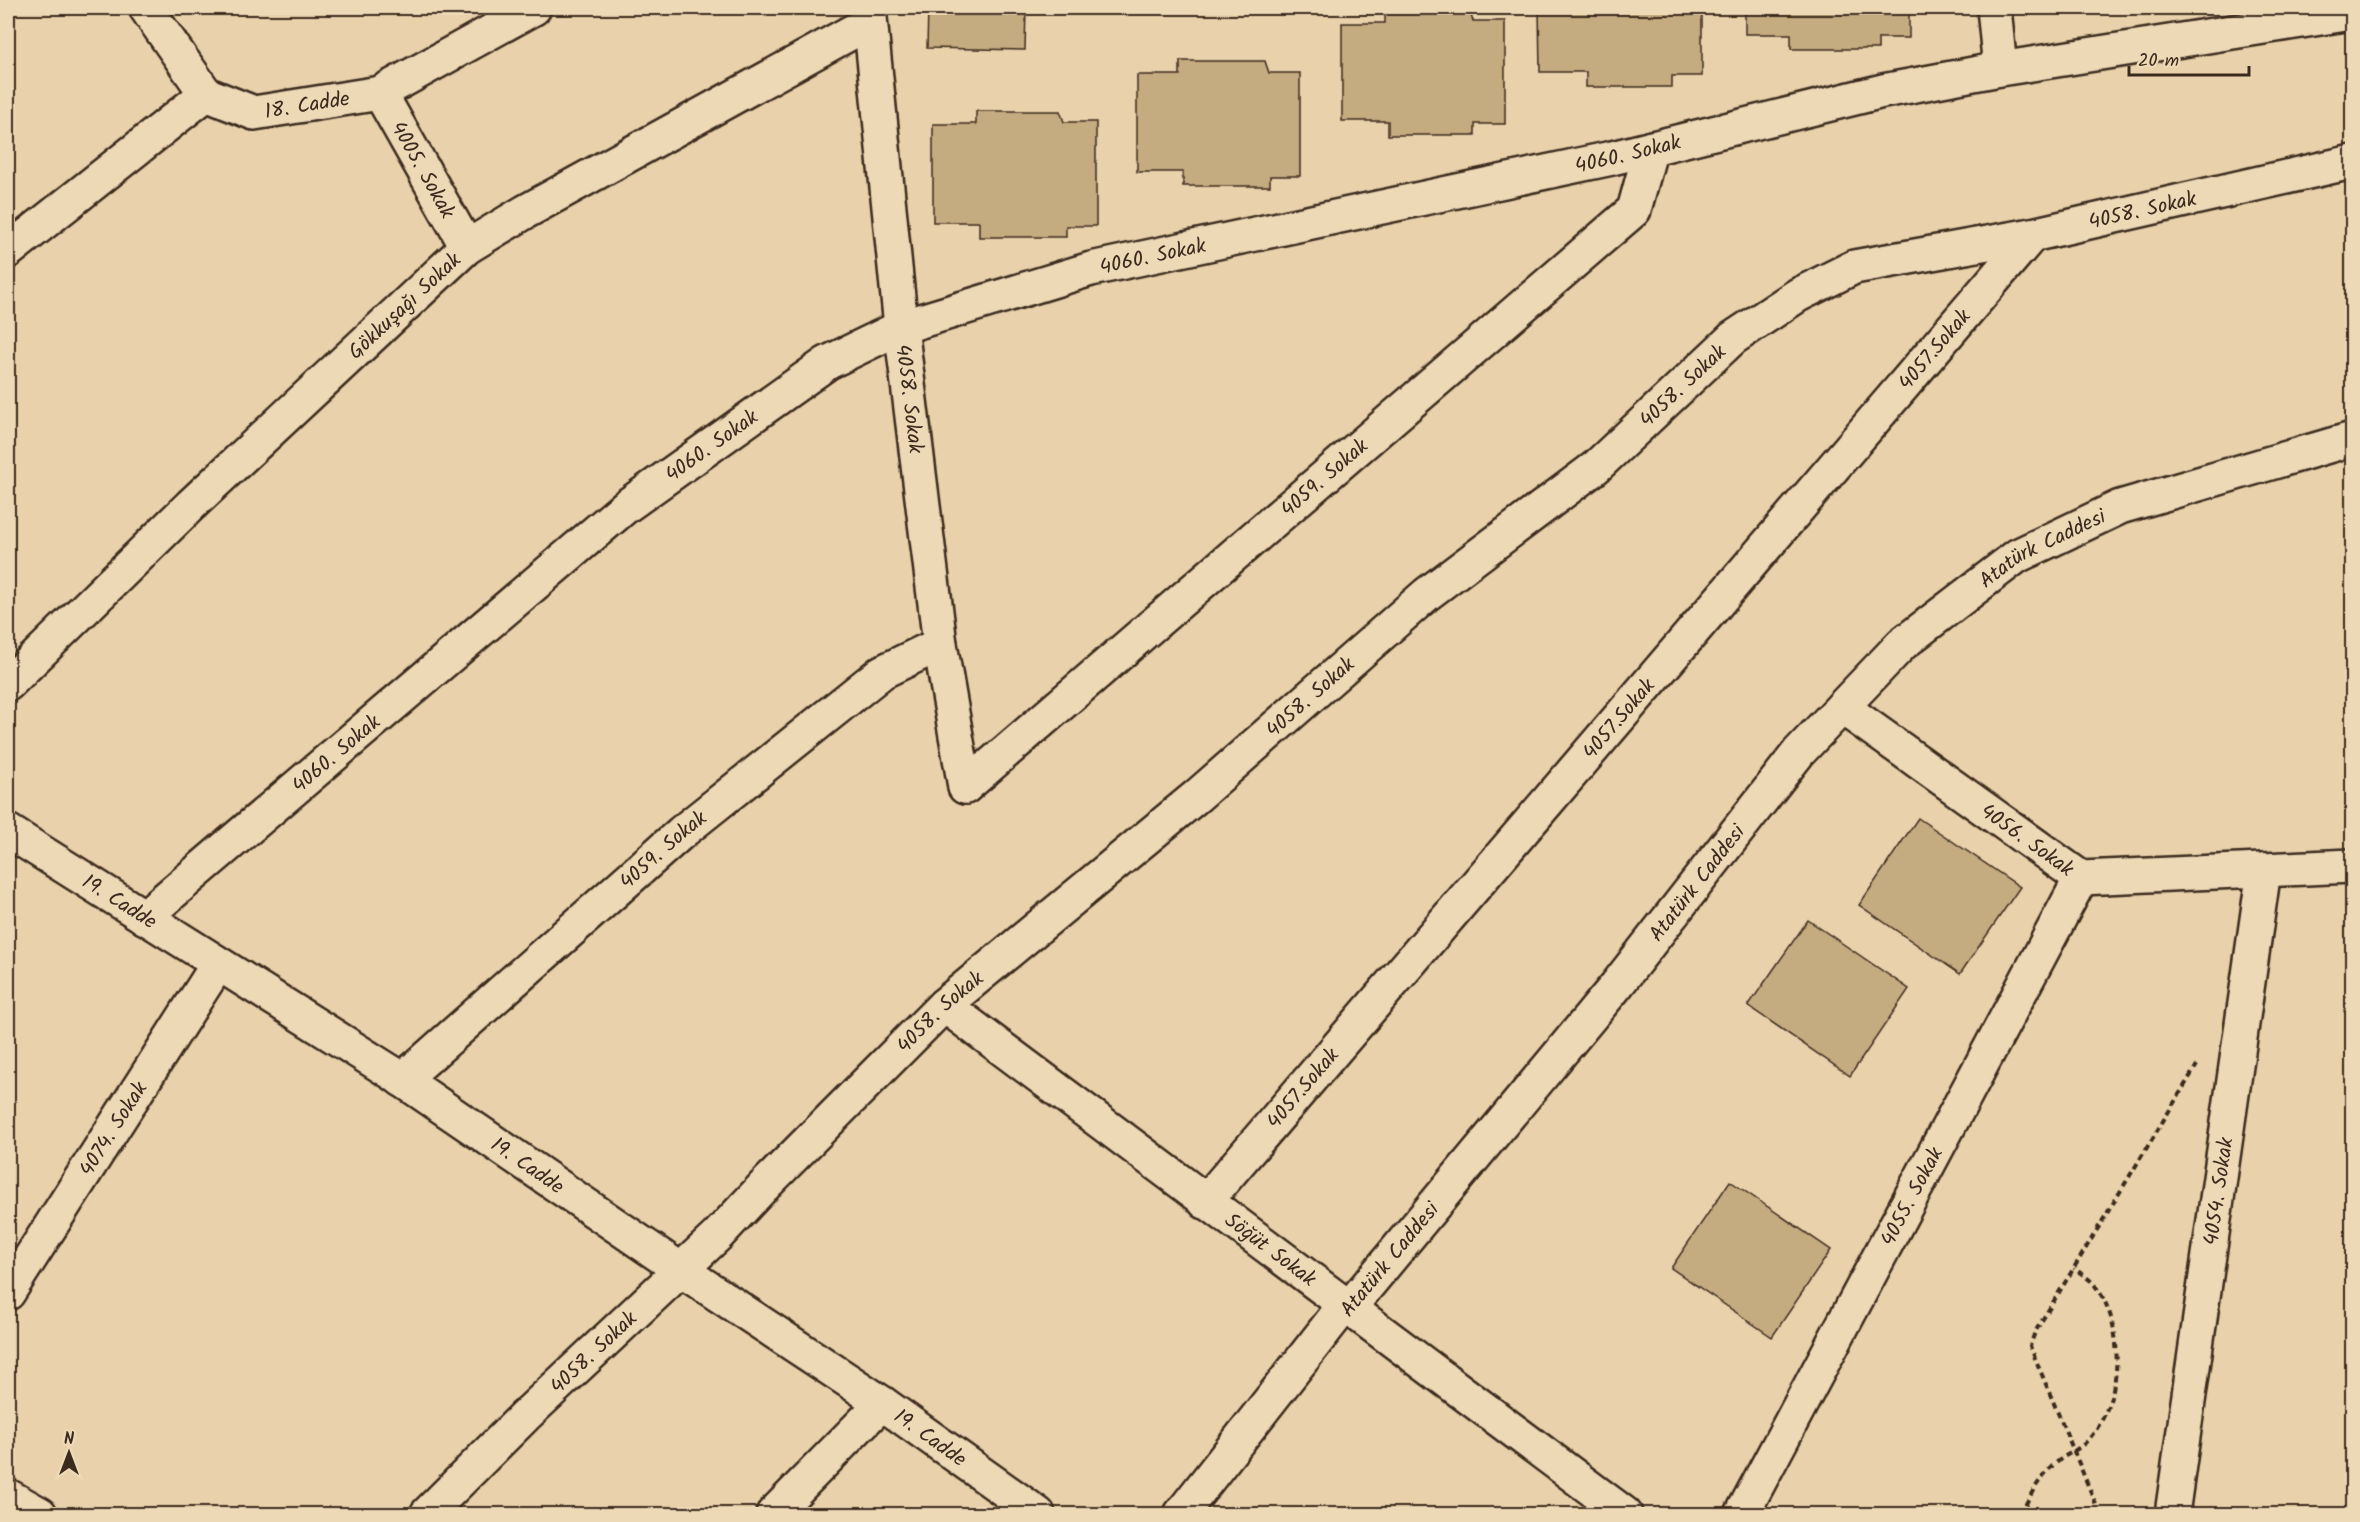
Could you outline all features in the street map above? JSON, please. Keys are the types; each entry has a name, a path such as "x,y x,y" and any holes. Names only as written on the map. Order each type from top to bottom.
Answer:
{"street":[{"path":"8,251 206,94 146,8"},
{"name":"18. Cadde","path":"206,94 254,113 380,93 534,8"},
{"path":"1994,8 2000,69"},
{"name":"4060. Sokak","path":"144,917 625,507 827,363 901,327 1091,269 1652,148 1883,91 2000,69 2352,13"},
{"name":"Gökkuşağı Sokak","path":"8,684 191,505 467,247 869,15"},
{"name":"4058. Sokak","path":"869,15 901,327 940,644 965,787"},
{"name":"4005. Sokak","path":"380,93 467,247"},
{"name":"4059. Sokak","path":"965,787 1634,210 1652,148"},
{"name":"4058. Sokak","path":"427,1515 525,1416 717,1236 944,1005 1197,796 1427,594 1596,467 1733,339 1798,295 1854,267 2032,235 2352,162"},
{"name":"4057.Sokak","path":"1205,1202 2032,235"},
{"name":"Atatürk Caddesi","path":"1180,1515 1337,1315 1348,1309 1616,986 1799,752 1902,644 2017,556 2120,507 2352,439"},
{"name":"4059. Sokak","path":"402,1080 682,832 882,672 940,644"},
{"name":"4056. Sokak","path":"1842,707 2081,878 2352,866"},
{"name":"19. Cadde","path":"8,831 402,1080 681,1270 882,1403 1038,1515"},
{"name":"4054. Sokak","path":"2172,1515 2264,870"},
{"name":"4055. Sokak","path":"1742,1515 2081,878"},
{"name":"4074. Sokak","path":"8,1293 218,964"},
{"name":"Söğüt Sokak","path":"944,1005 1625,1515"},
{"path":"773,1515 882,1403"},
{"path":"8,1496 40,1515"}],"path":[{"path":"2100,1515 2030,1346 2035,1332 2190,1074 2204,1056"},
{"path":"2021,1515 2033,1489 2057,1462 2087,1441 2106,1413 2117,1373 2116,1337 2106,1303 2091,1282 2074,1268"}],"building":[{"path":"928,8 1026,8 1025,50 927,48"},
{"path":"1539,8 1702,8 1702,76 1672,76 1672,87 1586,87 1586,72 1540,72"},
{"path":"1745,8 1909,8 1909,38 1878,38 1878,49 1791,49 1791,34 1745,34"},
{"path":"1385,10 1469,10 1473,21 1505,21 1505,124 1475,124 1475,135 1388,135 1388,121 1342,121 1342,23 1385,23"},
{"path":"1180,61 1265,61 1269,73 1300,73 1300,176 1270,176 1270,186 1183,186 1183,172 1137,172 1137,75 1180,75"},
{"path":"976,111 1060,111 1064,122 1096,122 1096,226 1066,226 1066,237 979,237 979,222 933,222 933,124 976,124"},
{"path":"1918,818 2020,887 1960,974 1859,905"},
{"path":"1808,920 1909,989 1850,1076 1748,1006"},
{"path":"1730,1181 1831,1250 1772,1337 1671,1268"}]}
